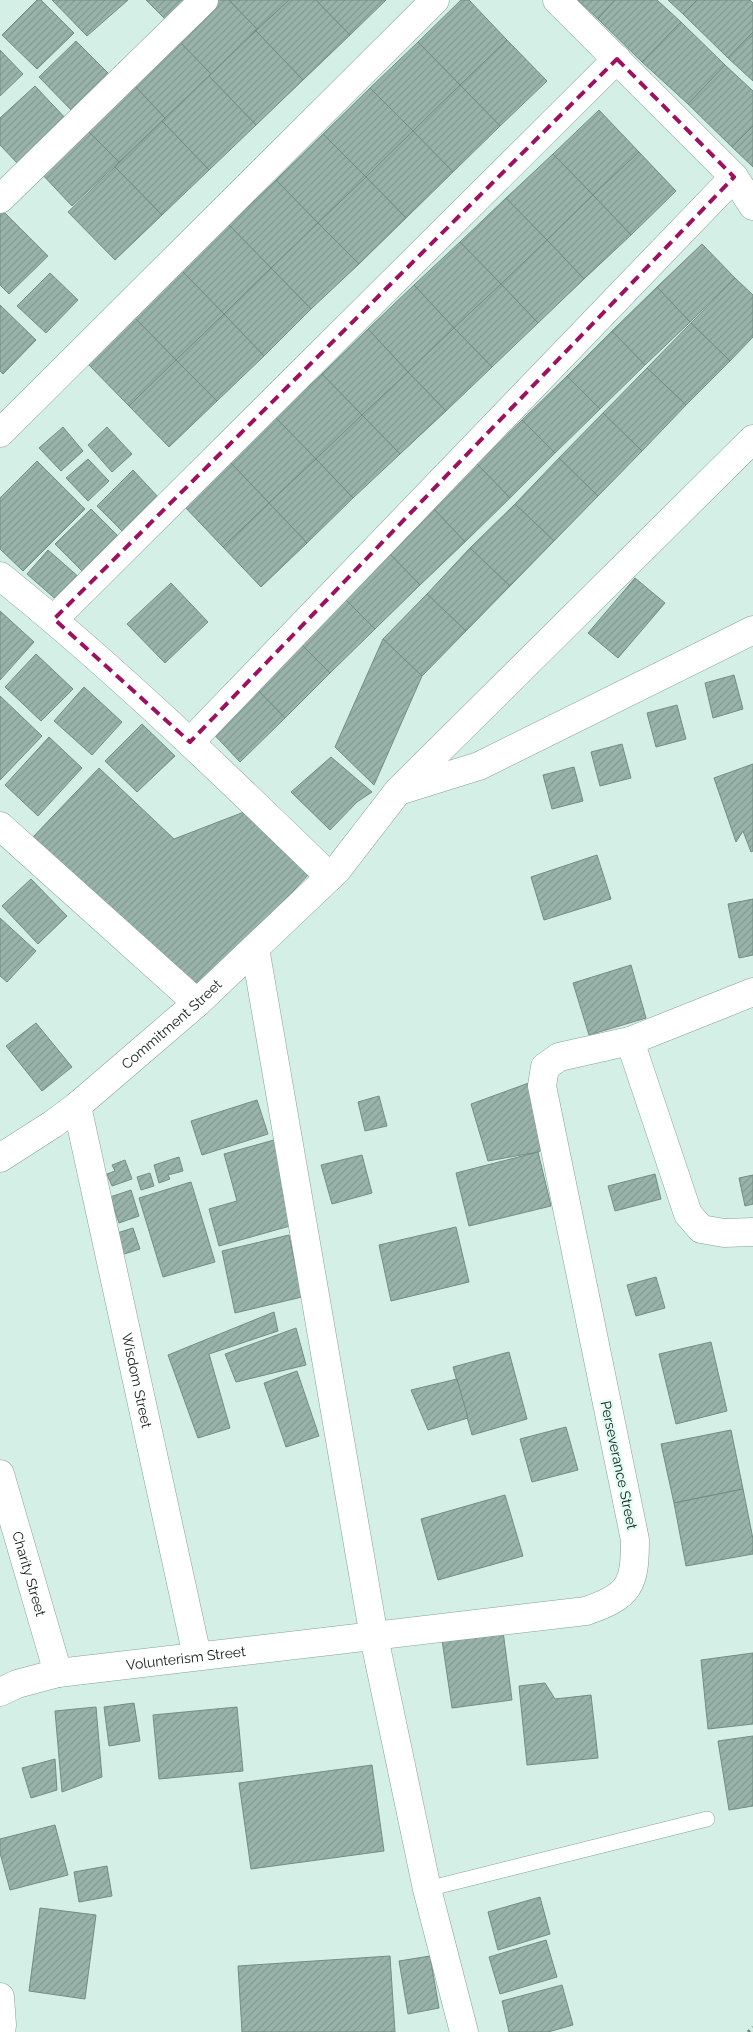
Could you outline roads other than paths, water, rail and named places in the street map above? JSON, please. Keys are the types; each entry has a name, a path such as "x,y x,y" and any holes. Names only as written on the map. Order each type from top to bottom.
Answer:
{"street":[{"path":"0,199 204,0"},
{"path":"0,433 435,0"},
{"path":"556,0 734,177 753,206"},
{"path":"54,619 617,59"},
{"path":"190,742 734,177"},
{"name":"Commitment Street","path":"0,1158 77,1106 197,1003 330,877 398,791 753,439"},
{"path":"0,576 54,619 190,742 330,877"},
{"path":"398,791 478,766 753,630"},
{"path":"0,826 197,1003"},
{"path":"255,948 374,1637 427,1889 464,2032"},
{"path":"753,992 630,1041 688,1214 701,1229 724,1233 753,1232"},
{"name":"Perseverance Street","path":"374,1637 586,1611 609,1603 623,1592 632,1578 635,1560 635,1540 542,1086 545,1067 560,1057 630,1041"},
{"name":"Wisdom Street","path":"77,1106 197,1656"},
{"name":"Charity Street","path":"0,1474 58,1673"},
{"name":"Volunterism Street","path":"0,1692 17,1684 58,1673 374,1637"},
{"path":"0,1997 2,2025 0,2032"}],"lane":[{"path":"427,1889 707,1819"}]}
